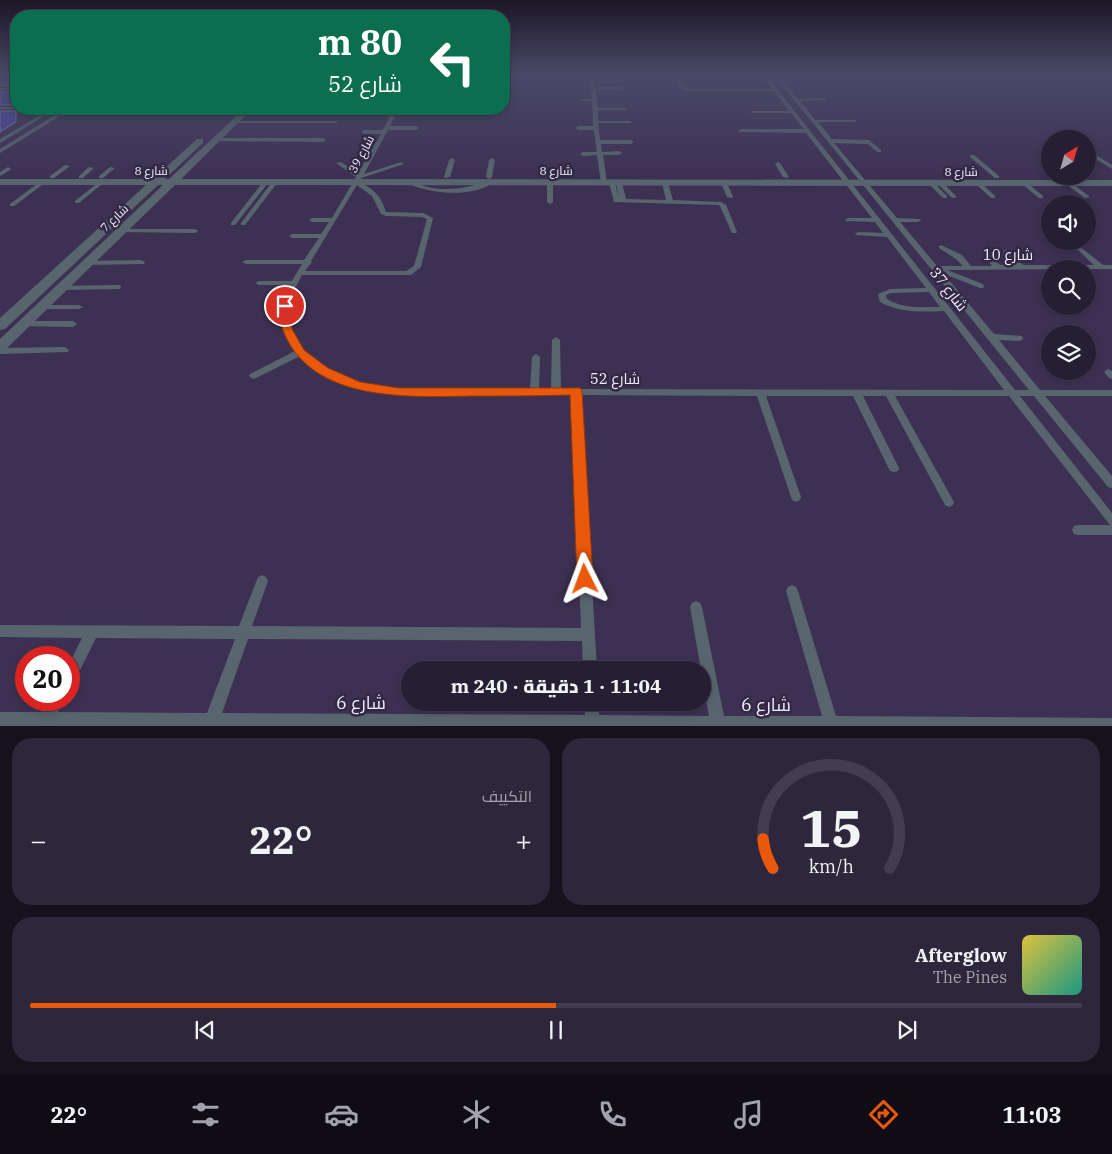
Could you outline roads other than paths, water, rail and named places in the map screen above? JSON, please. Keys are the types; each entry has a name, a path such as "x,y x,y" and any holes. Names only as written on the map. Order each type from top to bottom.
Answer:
{"street":[{"name":"شارع 7","path":"0,347 120,231 228,115"},
{"name":"شارع 7","path":"0,326 242,115"},
{"name":"شارع 8","path":"0,175 81,176 100,180"},
{"name":"شارع 8","path":"166,180 270,183 447,177 550,183 786,176 846,180"},
{"name":"شارع 8","path":"0,182 358,180 408,182 490,180 724,183 997,177 1111,183"},
{"name":"شارع 8","path":"862,180 936,183 1041,183"},
{"name":"شارع 8","path":"1096,183 1111,183"}],"lane":[{"path":"588,114 596,111 626,109"},
{"name":"شارع 37","path":"791,109 1112,520"},
{"name":"شارع 37","path":"804,109 1112,484"},
{"path":"596,111 611,114"},
{"path":"596,111 600,154 616,201 722,204 734,232"},
{"path":"753,112 793,112"},
{"path":"0,141 44,115"},
{"path":"0,151 58,115"},
{"name":"شارع 39","path":"358,180 393,115"},
{"path":"812,118 837,115"},
{"path":"812,118 854,121"},
{"path":"234,122 336,122"},
{"path":"578,128 630,122"},
{"path":"364,132 416,128"},
{"path":"741,131 808,131"},
{"path":"215,140 323,140"},
{"path":"598,142 631,142"},
{"path":"832,143 871,143 879,151"},
{"path":"583,154 619,154"},
{"path":"972,156 997,177"},
{"path":"1096,157 1112,167"},
{"path":"447,177 452,160"},
{"path":"490,180 492,160"},
{"path":"301,273 408,273 417,267 430,218 423,215 383,213 380,199 339,163"},
{"path":"358,180 402,164"},
{"path":"778,164 786,176"},
{"path":"52,176 67,166"},
{"path":"81,176 91,168"},
{"path":"77,202 112,168"},
{"path":"0,175 8,169"},
{"name":"شارع 52","path":"358,180 294,283 285,306 286,329 300,352 324,371 358,385 399,392 1112,393"},
{"path":"610,181 623,201"},
{"path":"12,204 43,182"},
{"path":"243,224 270,183"},
{"path":"234,224 270,183"},
{"path":"550,183 550,202"},
{"path":"665,183 670,202"},
{"path":"724,183 730,197"},
{"path":"936,183 954,197"},
{"path":"936,183 945,197"},
{"path":"978,183 993,197"},
{"path":"1024,183 1041,197"},
{"path":"1071,185 1084,195"},
{"path":"312,220 334,220"},
{"path":"848,220 877,220"},
{"path":"895,220 918,220"},
{"path":"120,231 195,231"},
{"path":"858,234 889,234"},
{"path":"292,236 324,236"},
{"path":"941,247 959,257 969,268"},
{"path":"1081,250 1101,267"},
{"path":"1006,252 1022,268"},
{"path":"988,256 998,268"},
{"path":"88,262 141,262"},
{"path":"246,262 308,262"},
{"name":"شارع 10","path":"1096,267 1112,267"},
{"path":"935,268 980,286"},
{"name":"شارع 10","path":"935,268 1041,268"},
{"path":"259,283 294,283"},
{"path":"62,288 117,288"},
{"path":"932,290 890,290 882,294 883,300 892,306 904,309 947,309"},
{"path":"41,307 79,307"},
{"path":"23,324 73,324"},
{"path":"991,337 1019,338"},
{"path":"556,340 556,391"},
{"path":"0,351 65,350"},
{"path":"253,376 300,352"},
{"path":"534,392 536,357"},
{"path":"576,391 589,661"},
{"path":"760,392 796,497"},
{"path":"856,392 894,468"},
{"path":"888,392 949,502"},
{"path":"1078,530 1112,530"},
{"path":"212,720 262,581"},
{"path":"792,591 830,724"},
{"path":"696,607 718,723"},
{"path":"0,631 588,635"},
{"path":"80,656 93,632"},
{"path":"46,719 50,711"},
{"path":"592,711 592,722"},
{"name":"شارع 6","path":"0,719 212,720 379,724 592,722 655,725 718,723 1112,725"}]}
